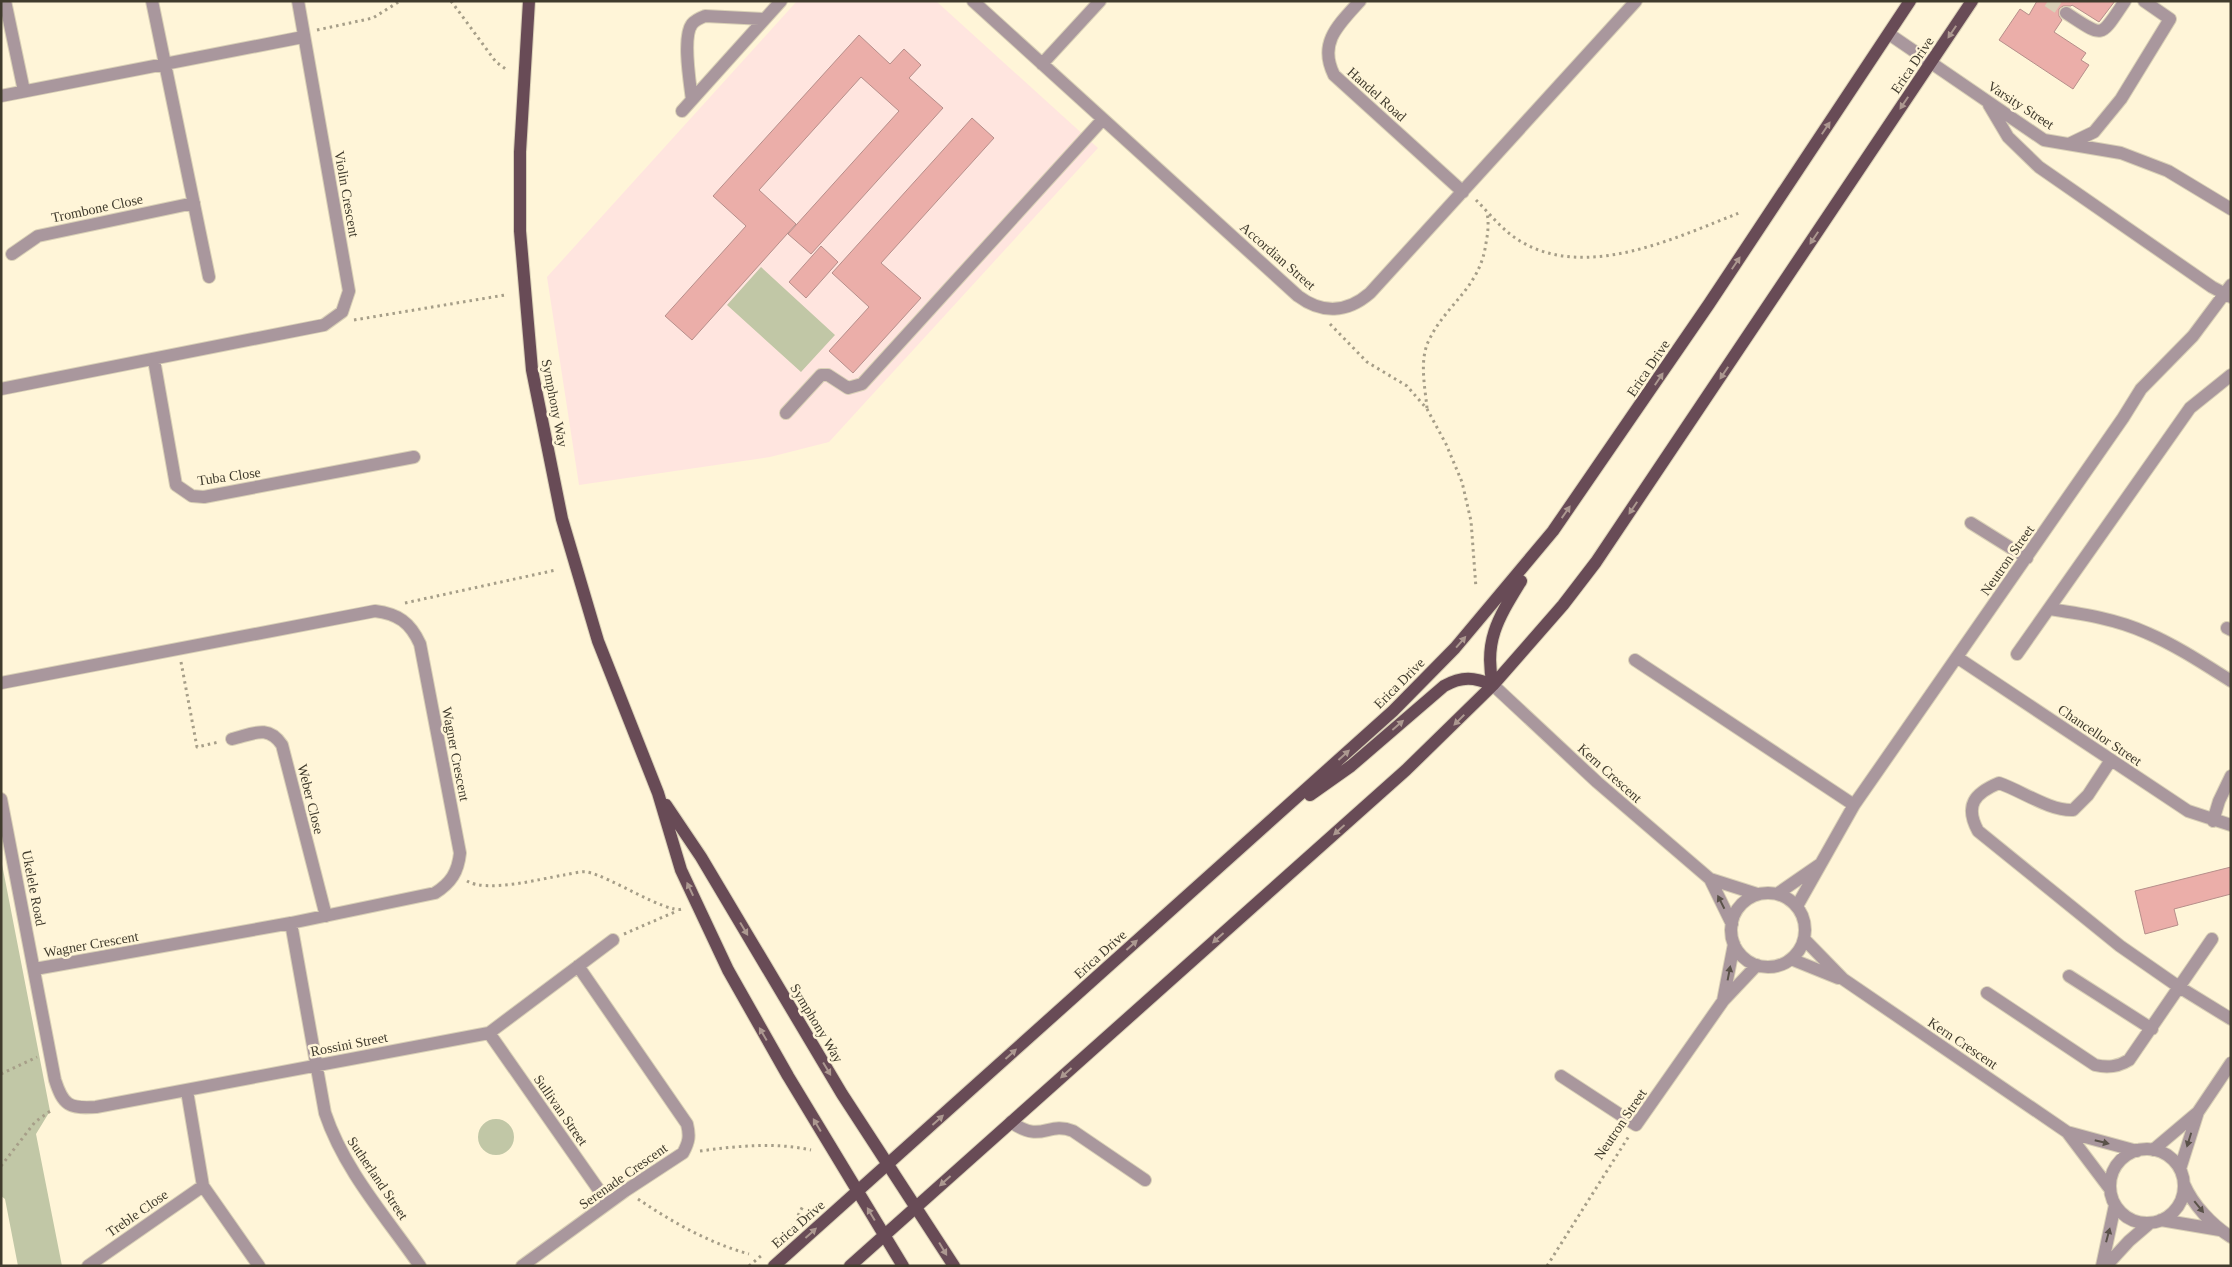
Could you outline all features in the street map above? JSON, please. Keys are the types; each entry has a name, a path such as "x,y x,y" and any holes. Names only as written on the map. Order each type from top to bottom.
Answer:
{"main road":[{"name":"Symphony Way","path":"529,1 520,152 520,231 532,370 562,519 598,641 658,793 681,870 728,970 788,1076 903,1266"},
{"name":"Erica Drive","path":"774,1266 1393,711 1455,648 1537,552 1596,470 1699,320 1910,1"},
{"name":"Erica Drive","path":"850,1266 1406,770 1493,685 1563,604 1596,562 1972,1"},
{"path":"1493,685 1489,667 1490,645 1498,619 1537,552"},
{"path":"1262,829 1351,766 1444,686 1456,680 1469,677 1493,685"},
{"name":"Symphony Way","path":"658,793 701,857 842,1094 954,1266"}],"street":[{"path":"5,1 24,91"},
{"path":"152,1 209,277"},
{"name":"Violin Crescent","path":"1,390 324,325 342,312 350,291 298,1"},
{"path":"682,111 782,1"},
{"name":"Accordian Street","path":"974,1 1298,296 1318,308 1343,309 1361,301 1463,192 1636,1"},
{"path":"1042,64 1100,1"},
{"name":"Handel Road","path":"1360,1 1340,23 1332,37 1328,51 1328,64 1334,75 1463,192"},
{"path":"2066,13 2094,31 2101,32 2106,28 2125,1"},
{"path":"2067,145 2083,139 2094,132 2122,99 2170,19 2144,1"},
{"path":"692,100 688,45 691,26 697,19 705,16 764,20"},
{"name":"Varsity Street","path":"1889,34 2044,140 2121,153 2168,171 2231,209"},
{"path":"1,96 303,37"},
{"path":"1987,101 2008,136 2039,168 2212,287 2229,292"},
{"path":"786,413 821,375 828,375 848,388 862,384 1103,119"},
{"name":"Trombone Close","path":"12,254 38,236 194,204"},
{"name":"Neutron Street","path":"1797,906 1854,805 2027,558 2141,389 2193,336 2229,292"},
{"name":"Tuba Close","path":"154,360 176,485 192,496 204,497 414,457"},
{"path":"2017,654 2190,408 2231,375"},
{"path":"1971,523 2027,558"},
{"path":"2050,609 2098,617 2146,632 2181,650 2231,681"},
{"name":"Wagner Crescent","path":"1,683 375,611 392,614 404,621 414,631 420,644 460,853 455,874 447,886 435,893 291,923 35,969"},
{"name":"Chancellor Street","path":"1958,658 2188,811 2213,821 2231,825"},
{"path":"1635,660 1854,805"},
{"name":"Kern Crescent","path":"1493,685 1597,782 1710,879 1757,894"},
{"name":"Weber Close","path":"232,739 268,732 276,736 282,745 326,916"},
{"path":"2111,760 2088,795 2073,810 2059,810 2022,791 2000,783 1982,790 1972,804 1971,818 1978,831 2120,946 2179,987 2231,1019"},
{"path":"2213,821 2219,801 2231,776"},
{"name":"Ukelele Road","path":"1,798 55,1080 63,1100"},
{"name":"Neutron Street","path":"1777,894 1821,864"},
{"name":"Kern Crescent","path":"1710,879 1732,924"},
{"path":"1757,894 1777,894 1788,898 1797,906 1803,916 1804,940 1799,950 1791,959 1780,965 1769,967 1757,965 1746,960 1734,944 1732,924 1740,906 1757,894"},
{"name":"Sutherland Street","path":"291,923 325,1113 334,1140 351,1168 420,1266"},
{"path":"1987,993 2095,1064 2105,1067 2122,1065 2129,1060 2152,1029 2212,938"},
{"name":"Rossini Street","path":"63,1100 72,1106 96,1107 489,1033 613,940"},
{"name":"Kern Crescent","path":"1804,940 1843,980 2067,1132 2110,1189"},
{"name":"Neutron Street","path":"1723,1001 1734,944"},
{"name":"Kern Crescent","path":"1791,959 1843,980"},
{"name":"Neutron Street","path":"1636,1125 1723,1001 1757,965"},
{"name":"Serenade Crescent","path":"522,1266 625,1191 682,1153 688,1144 687,1124 578,966"},
{"path":"2069,976 2152,1029"},
{"name":"Sullivan Street","path":"489,1033 608,1204"},
{"path":"2153,1150 2198,1112 2231,1062"},
{"path":"1561,1076 1636,1125"},
{"path":"187,1091 204,1186 259,1266"},
{"path":"2106,1266 2129,1241 2171,1214 2179,1205 2183,1194 2182,1175 2198,1112"},
{"path":"1011,1122 1030,1133 1065,1128 1073,1131 1145,1180"},
{"name":"Kern Crescent","path":"2067,1132 2137,1151"},
{"path":"2220,1230 2156,1222 2138,1222 2128,1218 2115,1205 2110,1189 2111,1177 2116,1165 2125,1156 2137,1151 2153,1150 2162,1152 2172,1159 2182,1175 2188,1193 2220,1230 2231,1237"},
{"name":"Treble Close","path":"88,1266 204,1186"},
{"path":"2102,1266 2115,1205"}],"path":[{"path":"303,37 320,28 373,18 400,1"},
{"path":"451,1 496,62 507,70"},
{"path":"1474,198 1521,242 1544,251 1573,257 1601,257 1665,242 1738,213"},
{"path":"1427,409 1424,359 1428,341 1470,287 1484,259 1488,218 1486,210"},
{"path":"349,320 505,295"},
{"path":"1329,323 1367,362 1407,386 1427,409 1446,444 1462,482 1471,521 1476,588"},
{"path":"402,604 556,570"},
{"path":"179,649 197,747 232,739"},
{"path":"455,874 475,886 497,885 585,872 607,877 677,910"},
{"path":"613,940 682,909"},
{"path":"1,1074 25,1064 50,1050"},
{"path":"1,1166 35,1122 63,1100"},
{"name":"Neutron Street","path":"1546,1266 1636,1125"},
{"path":"696,1152 755,1144 785,1145 811,1150"},
{"path":"625,1191 700,1236 728,1249 749,1254"},
{"path":"788,1231 794,1225 803,1206"},
{"path":"749,1266 768,1248"}],"shaded area":[{"path":"797,1 936,1 1098,148 829,442 770,457 579,485 547,277"}],"green space":[{"path":"761,267 835,335 801,372 727,305"},
{"path":"1,859 50,1111 36,1134 62,1266 18,1266 5,1199 1,1196"},
{"path":"496,1119 503,1120 509,1124 513,1130 513,1144 509,1150 503,1154 496,1155 489,1154 483,1150 479,1144 478,1137 479,1130 483,1124 489,1120"}],"building":[{"path":"2037,1 2115,1 2099,22 2072,5 2063,6 2059,9 2059,16 2062,20 2054,32 2086,53 2081,60 2089,65 2073,89 1999,40 2020,9 2029,15"},
{"path":"859,35 890,64 904,49 921,65 909,78 943,108 811,254 788,234 899,111 861,77 759,190 796,224 692,340 665,316 746,226 713,196"},
{"path":"972,118 994,138 881,263 921,298 853,373 829,351 869,307 832,273"},
{"path":"821,246 838,262 806,298 789,282"},
{"path":"2231,867 2231,894 2174,909 2178,925 2145,934 2135,891"}],"tunnel":[{"path":"2048,1 2066,13"}]}
